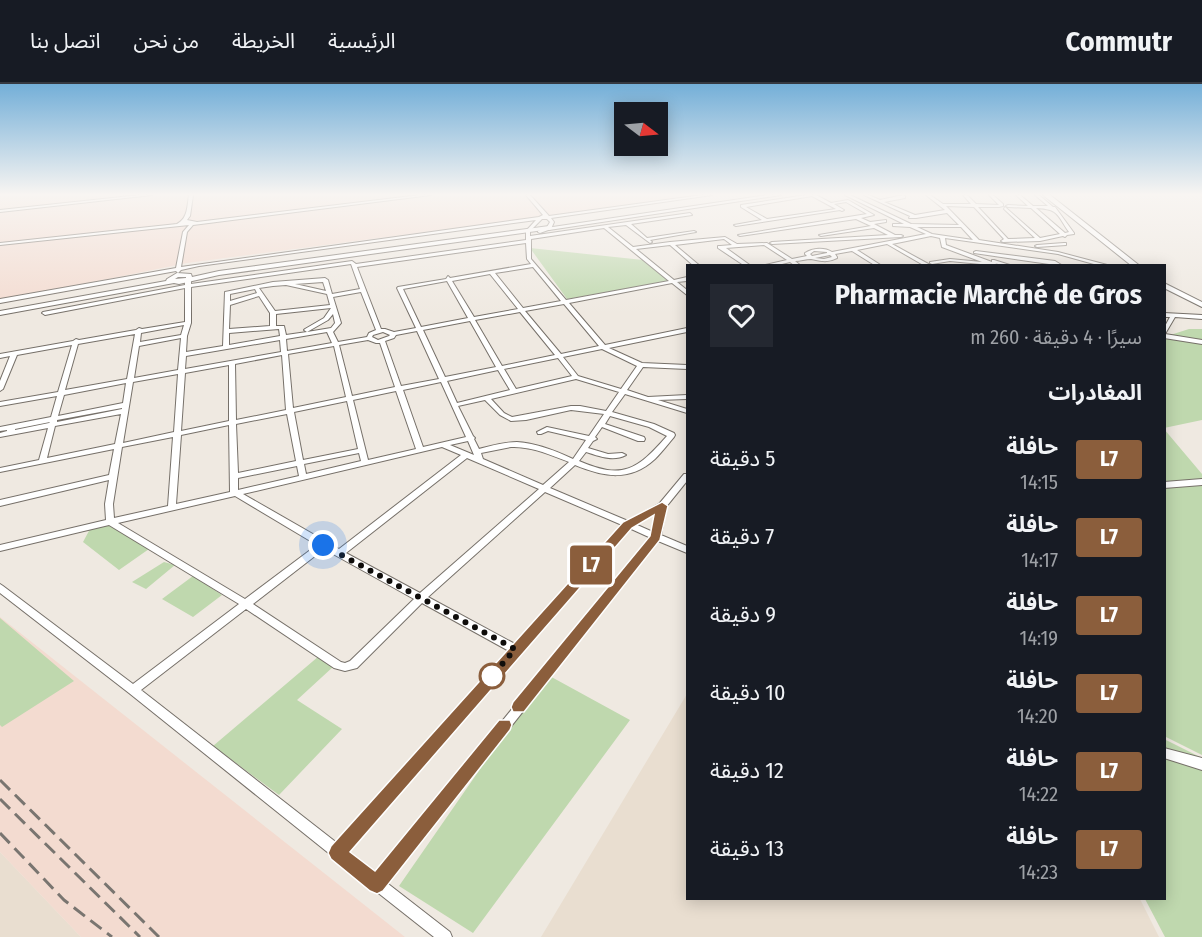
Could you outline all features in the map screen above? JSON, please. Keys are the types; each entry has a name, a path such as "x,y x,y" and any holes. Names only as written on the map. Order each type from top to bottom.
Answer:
{"highway":[{"path":"1093,235 1132,264"},
{"path":"1095,235 1132,264"},
{"path":"1166,286 1202,306"}],"main road":[{"path":"0,312 181,279 452,235"},
{"path":"181,279 458,235"}],"street":[{"path":"0,244 86,235"},
{"path":"172,507 182,355 188,323 181,279 185,235"},
{"path":"0,301 181,279 452,235"},
{"path":"531,235 528,256 603,347 641,365 663,368 686,367"},
{"path":"529,239 536,235"},
{"path":"45,313 181,279 272,273 353,264 556,235"},
{"path":"616,235 686,292"},
{"path":"642,235 654,245"},
{"path":"647,239 675,235"},
{"path":"744,235 753,240"},
{"path":"765,235 775,242 906,236"},
{"path":"790,235 798,240 822,235"},
{"path":"866,235 871,237"},
{"path":"810,257 808,253 813,250 832,253 931,235 1067,254 1102,264"},
{"path":"971,235 977,241"},
{"path":"1002,235 1007,240"},
{"path":"1035,235 1040,240"},
{"path":"997,244 1007,240 1040,240 1065,236"},
{"path":"945,237 942,245 994,264"},
{"path":"634,248 725,238 735,245"},
{"path":"710,240 746,264"},
{"path":"969,240 969,249 1006,264"},
{"path":"669,243 695,264"},
{"path":"887,243 931,264 974,264"},
{"path":"720,247 765,244 796,264"},
{"path":"1020,247 1064,244"},
{"path":"1020,247 1023,258"},
{"path":"852,249 877,264"},
{"path":"950,263 952,249"},
{"path":"976,252 1052,264"},
{"path":"830,260 835,257 832,253"},
{"path":"348,254 379,330"},
{"path":"772,264 810,257 830,260 836,264"},
{"path":"271,265 273,284"},
{"path":"479,456 400,288 534,265"},
{"path":"491,272 576,377"},
{"path":"448,278 514,392"},
{"path":"182,355 226,348 333,329 338,326 323,279 273,284 228,292 226,348"},
{"path":"369,338 371,334 379,330 393,334 686,279"},
{"path":"281,283 329,294 363,290"},
{"path":"256,287 273,314 273,326"},
{"path":"226,304 260,294"},
{"path":"273,314 333,308"},
{"path":"300,335 326,319 333,308"},
{"path":"1166,315 1202,317"},
{"path":"1166,331 1173,316"},
{"path":"0,356 188,323"},
{"path":"226,331 282,327 290,411 302,462 303,477"},
{"path":"333,329 330,332 336,344 365,462"},
{"path":"110,522 109,504 113,477 139,330"},
{"path":"0,470 686,330"},
{"path":"0,404 369,338 382,341 392,338 393,334"},
{"path":"1166,335 1202,342"},
{"path":"136,345 184,336"},
{"path":"42,461 76,341"},
{"path":"382,341 420,449"},
{"path":"0,389 14,354"},
{"path":"232,362 234,492"},
{"path":"110,522 246,604 338,665 345,667 353,665 420,599 585,449 641,365"},
{"path":"455,405 576,377 686,411"},
{"path":"645,399 686,397"},
{"path":"479,456 525,445 607,475 627,473 645,463 671,435 609,415 571,408 511,419 502,414 487,398"},
{"path":"0,435 11,430 124,408"},
{"path":"602,425 641,439"},
{"path":"0,429 11,430"},
{"path":"541,432 547,429 593,439"},
{"path":"0,548 471,438"},
{"path":"444,445 466,454 479,456 542,488 686,550"},
{"path":"585,449 608,456 622,455"},
{"path":"234,476 362,450"},
{"path":"340,553 466,454"},
{"path":"0,503 113,477"},
{"path":"337,853 627,525 662,506 686,477"},
{"path":"1166,485 1202,482"},
{"path":"234,492 323,545 515,649"},
{"path":"377,885 656,537 662,506"},
{"path":"134,690 323,545"},
{"path":"0,588 134,690 445,937"},
{"path":"1166,754 1202,764"}],"shaded area":[{"path":"0,235 404,235 187,263 0,301"},
{"path":"0,617 405,937 81,937 0,852"},
{"path":"686,696 686,900 1140,900 1159,937 541,937"},
{"path":"0,852 81,937 0,937"}],"green space":[{"path":"530,248 643,260 669,281 567,299"},
{"path":"1189,329 1202,329 1202,420 1166,428 1166,336"},
{"path":"1166,431 1202,474 1202,755 1166,737"},
{"path":"108,525 149,549 119,570 83,542 90,529"},
{"path":"164,562 175,565 146,589 132,582"},
{"path":"193,576 222,595 193,617 162,599"},
{"path":"0,618 74,681 2,727 0,725"},
{"path":"319,656 334,666 297,700 342,729 279,795 213,746"},
{"path":"546,674 630,720 473,933 399,886"},
{"path":"1166,740 1202,758 1202,937 1165,937 1146,900 1166,900"}],"railway":[{"path":"0,780 159,937"},
{"path":"0,799 140,937"},
{"path":"0,833 64,900 112,937"}],"bus line":[{"name":"L7","path":"504,725 377,885 337,853 627,525 662,506 656,537 518,707"}],"route":[{"path":"323,545 515,649 486,683 492,676"}]}
